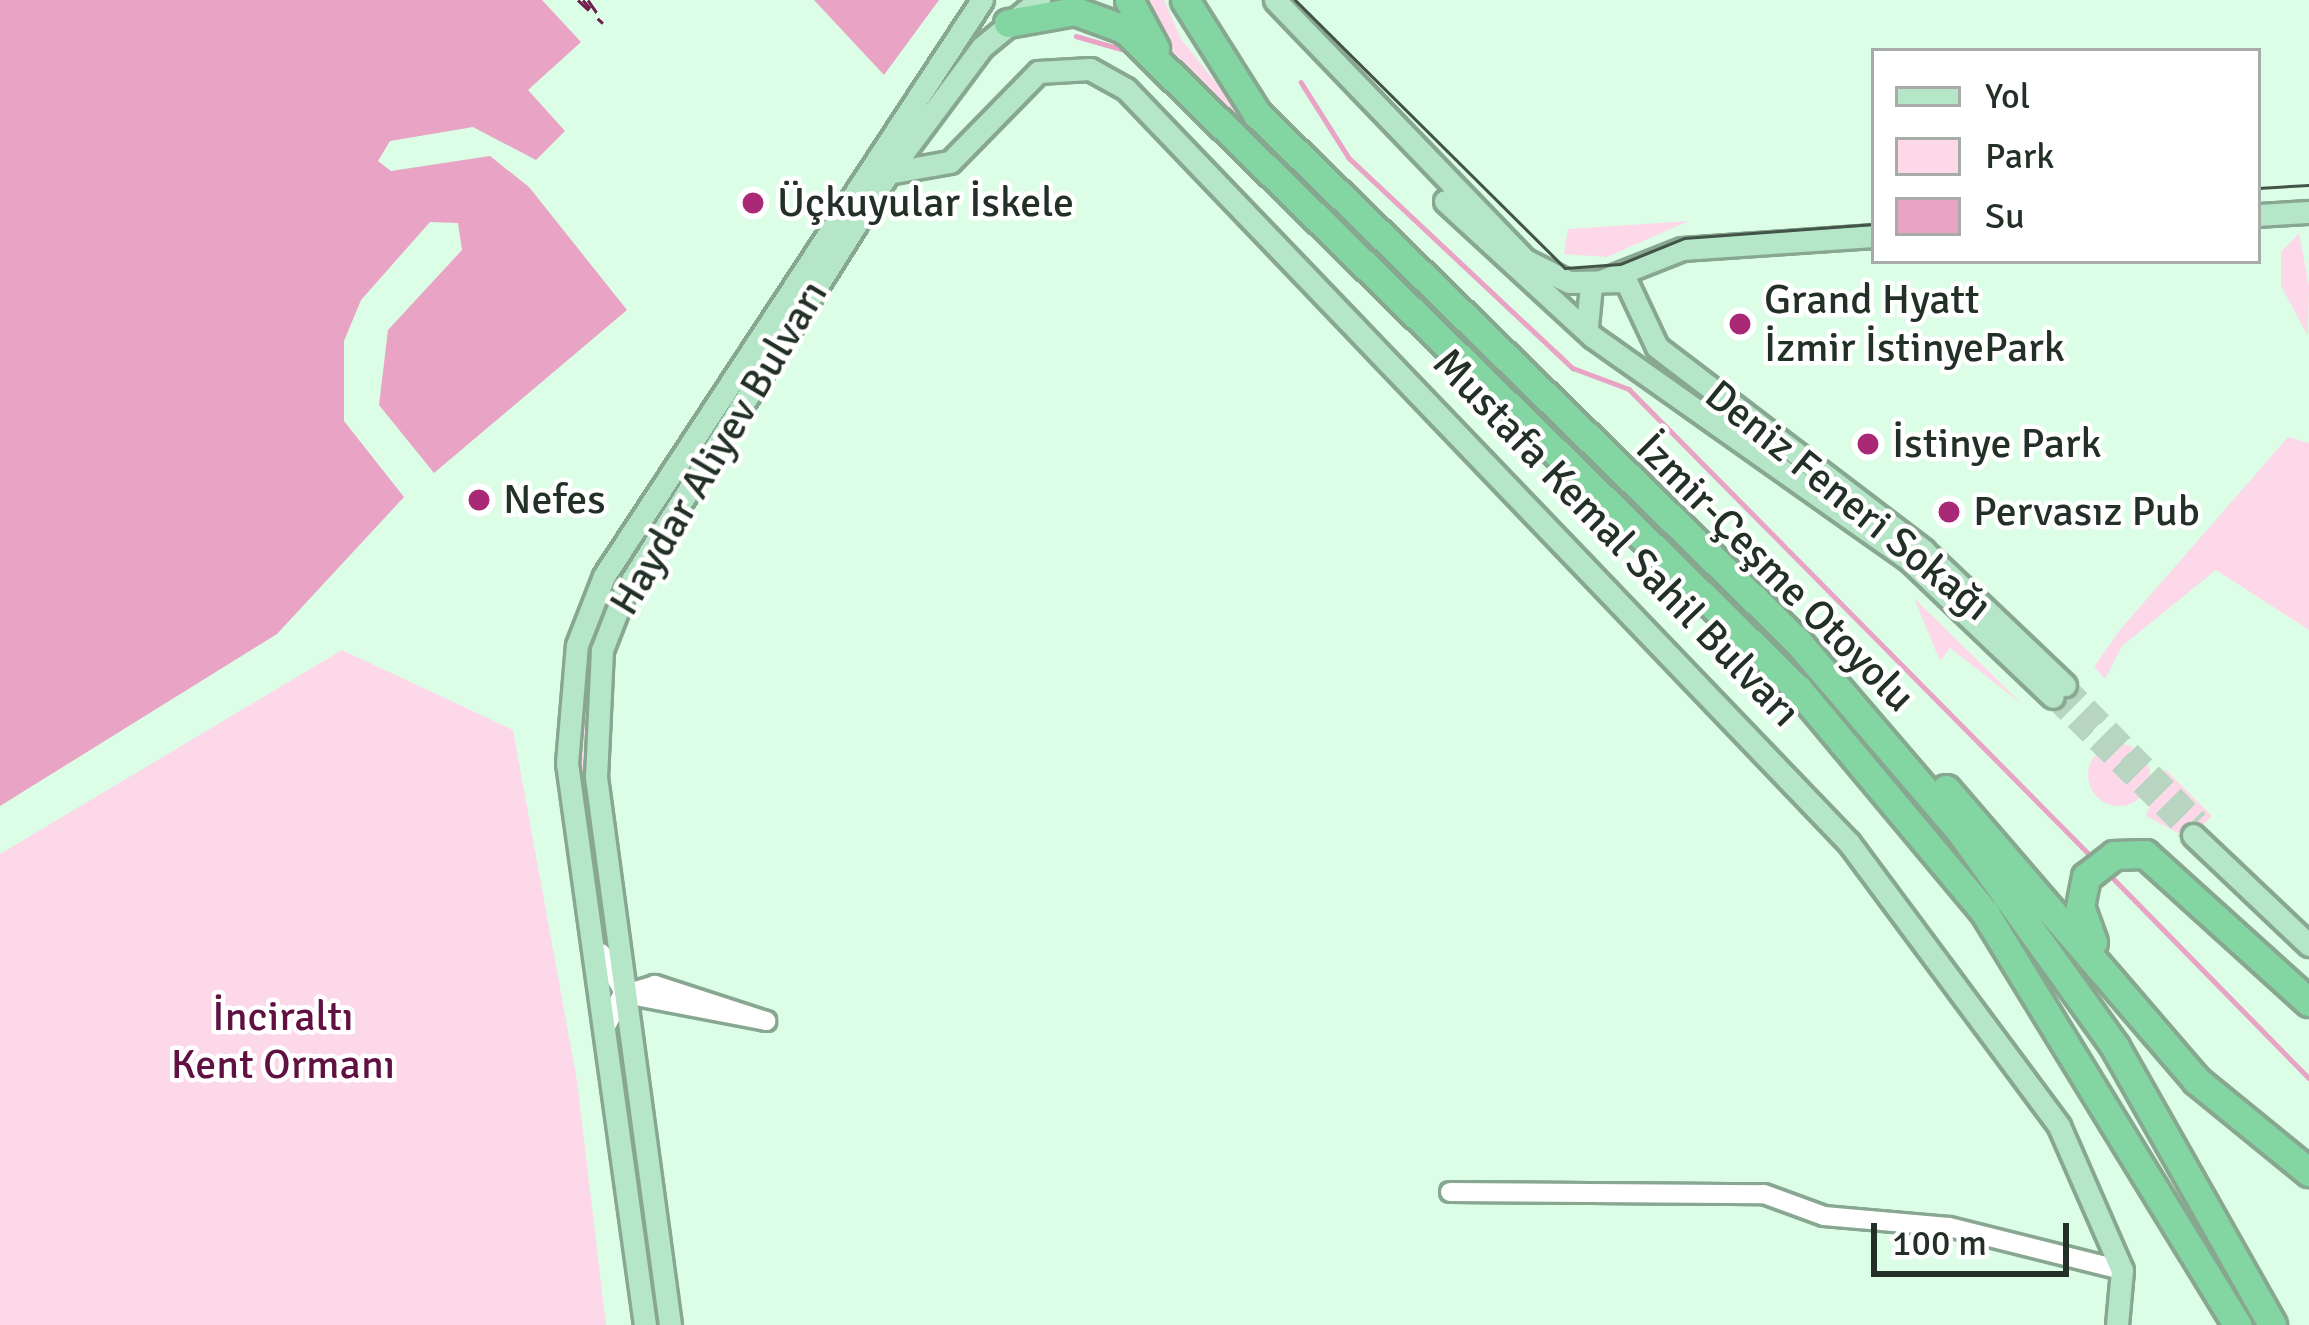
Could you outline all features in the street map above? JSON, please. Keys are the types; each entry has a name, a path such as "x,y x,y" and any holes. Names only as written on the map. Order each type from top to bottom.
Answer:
{"highway":[{"path":"1129,0 1170,72"},
{"path":"1173,0 1204,43"},
{"name":"İzmir-Çeşme Otoyolu","path":"1185,0 1204,43 1257,115 1835,682 1960,831 2115,1047 2272,1325"},
{"path":"1198,0 1204,43"},
{"path":"1008,22 1094,14 1170,72"},
{"name":"İzmir-Çeşme Otoyolu","path":"1170,72 1798,689 1914,821 2078,1052 2237,1325"},
{"path":"1835,682 1985,829 2196,1080 2309,1172"},
{"path":"2196,1080 2089,937 2080,895 2101,862 2129,852 2159,861 2309,1002"},
{"path":"2203,1267 2227,1325"}],"main road":[{"name":"Haydar Aliyev Bulvarı","path":"670,1325 604,1028 567,706 604,576 982,0"},
{"name":"Haydar Aliyev Bulvarı","path":"645,1325 625,994 596,777 602,650 625,591 888,173 1008,22 1039,0"},
{"name":"Deniz Feneri Sokağı","path":"1256,0 1478,236 1593,337 1910,561 2059,691 1923,550 1657,347 1633,290 1610,276"},
{"path":"1275,0 1525,260 1569,282 1610,276 1682,249 1871,236"},
{"name":"Mustafa Kemal Sahil Bulvarı","path":"888,173 942,166 1038,73 1090,69 1126,89 1849,843 2059,1126 2122,1270 2117,1325"},
{"path":"928,118 936,147 964,145"},
{"path":"2261,215 2309,212"},
{"path":"1610,276 1582,297 1593,337 1623,343 1639,312"},
{"path":"2309,931 2198,830 2309,945"}],"street":[{"path":"581,858 607,974 625,994 742,1022 766,1021 672,985 625,994 604,1028"},
{"path":"1450,1192 1744,1192 2122,1270"}],"green space":[{"path":"1141,0 1164,0 1181,39 1294,180 1163,43"},
{"path":"1689,221 1607,257 1564,254 1568,229"},
{"path":"2299,233 2309,286 2308,336 2281,286 2281,252"},
{"path":"779,315 791,315 596,649 585,749 617,973 574,760 584,648 601,601"},
{"path":"2288,437 2309,443 2309,630 2216,570 2122,646 2105,679 2094,667 2119,631"},
{"path":"1914,598 2022,704 1950,648 1940,661"},
{"name":"İnciraltı Kent Ormanı","path":"342,650 513,730 577,1081 606,1325 0,1325 0,854"},
{"path":"2119,744 2141,753 2150,775 2141,797 2119,806 2097,797 2088,775 2097,753"},
{"path":"2165,769 2212,816 2189,839 2146,816"}],"water":[{"path":"0,0 542,0 581,42 528,90 565,131 536,160 473,127 390,141 378,161 391,171 490,156 529,187 627,310 434,473 379,405 388,330 462,250 458,223 430,222 361,300 344,341 344,421 404,497 277,634 0,806"},
{"path":"814,0 939,0 884,75"}],"waterway":[{"path":"1076,36 1121,49"},
{"path":"1301,82 1349,158 1573,368 1629,389 2088,853"},
{"path":"2114,879 2309,1078"}],"ferry route":[{"path":"578,0 603,23"},
{"path":"583,0 590,8"},
{"path":"588,0 599,16"}],"tunnel":[{"path":"2065,685 2198,821"},
{"path":"2053,697 2193,835"}],"tram line":[{"path":"1295,0 1565,268 1620,264 1684,238 1871,224"},
{"path":"2261,188 2309,185"}],"place":[{"name":"Üçkuyular İskele","path":"753,203"},
{"name":"Grand Hyatt İzmir İstinyePark","path":"1740,324"},
{"name":"İstinye Park","path":"1868,444"},
{"name":"Nefes","path":"479,500"},
{"name":"Pervasız Pub","path":"1949,512"}]}
